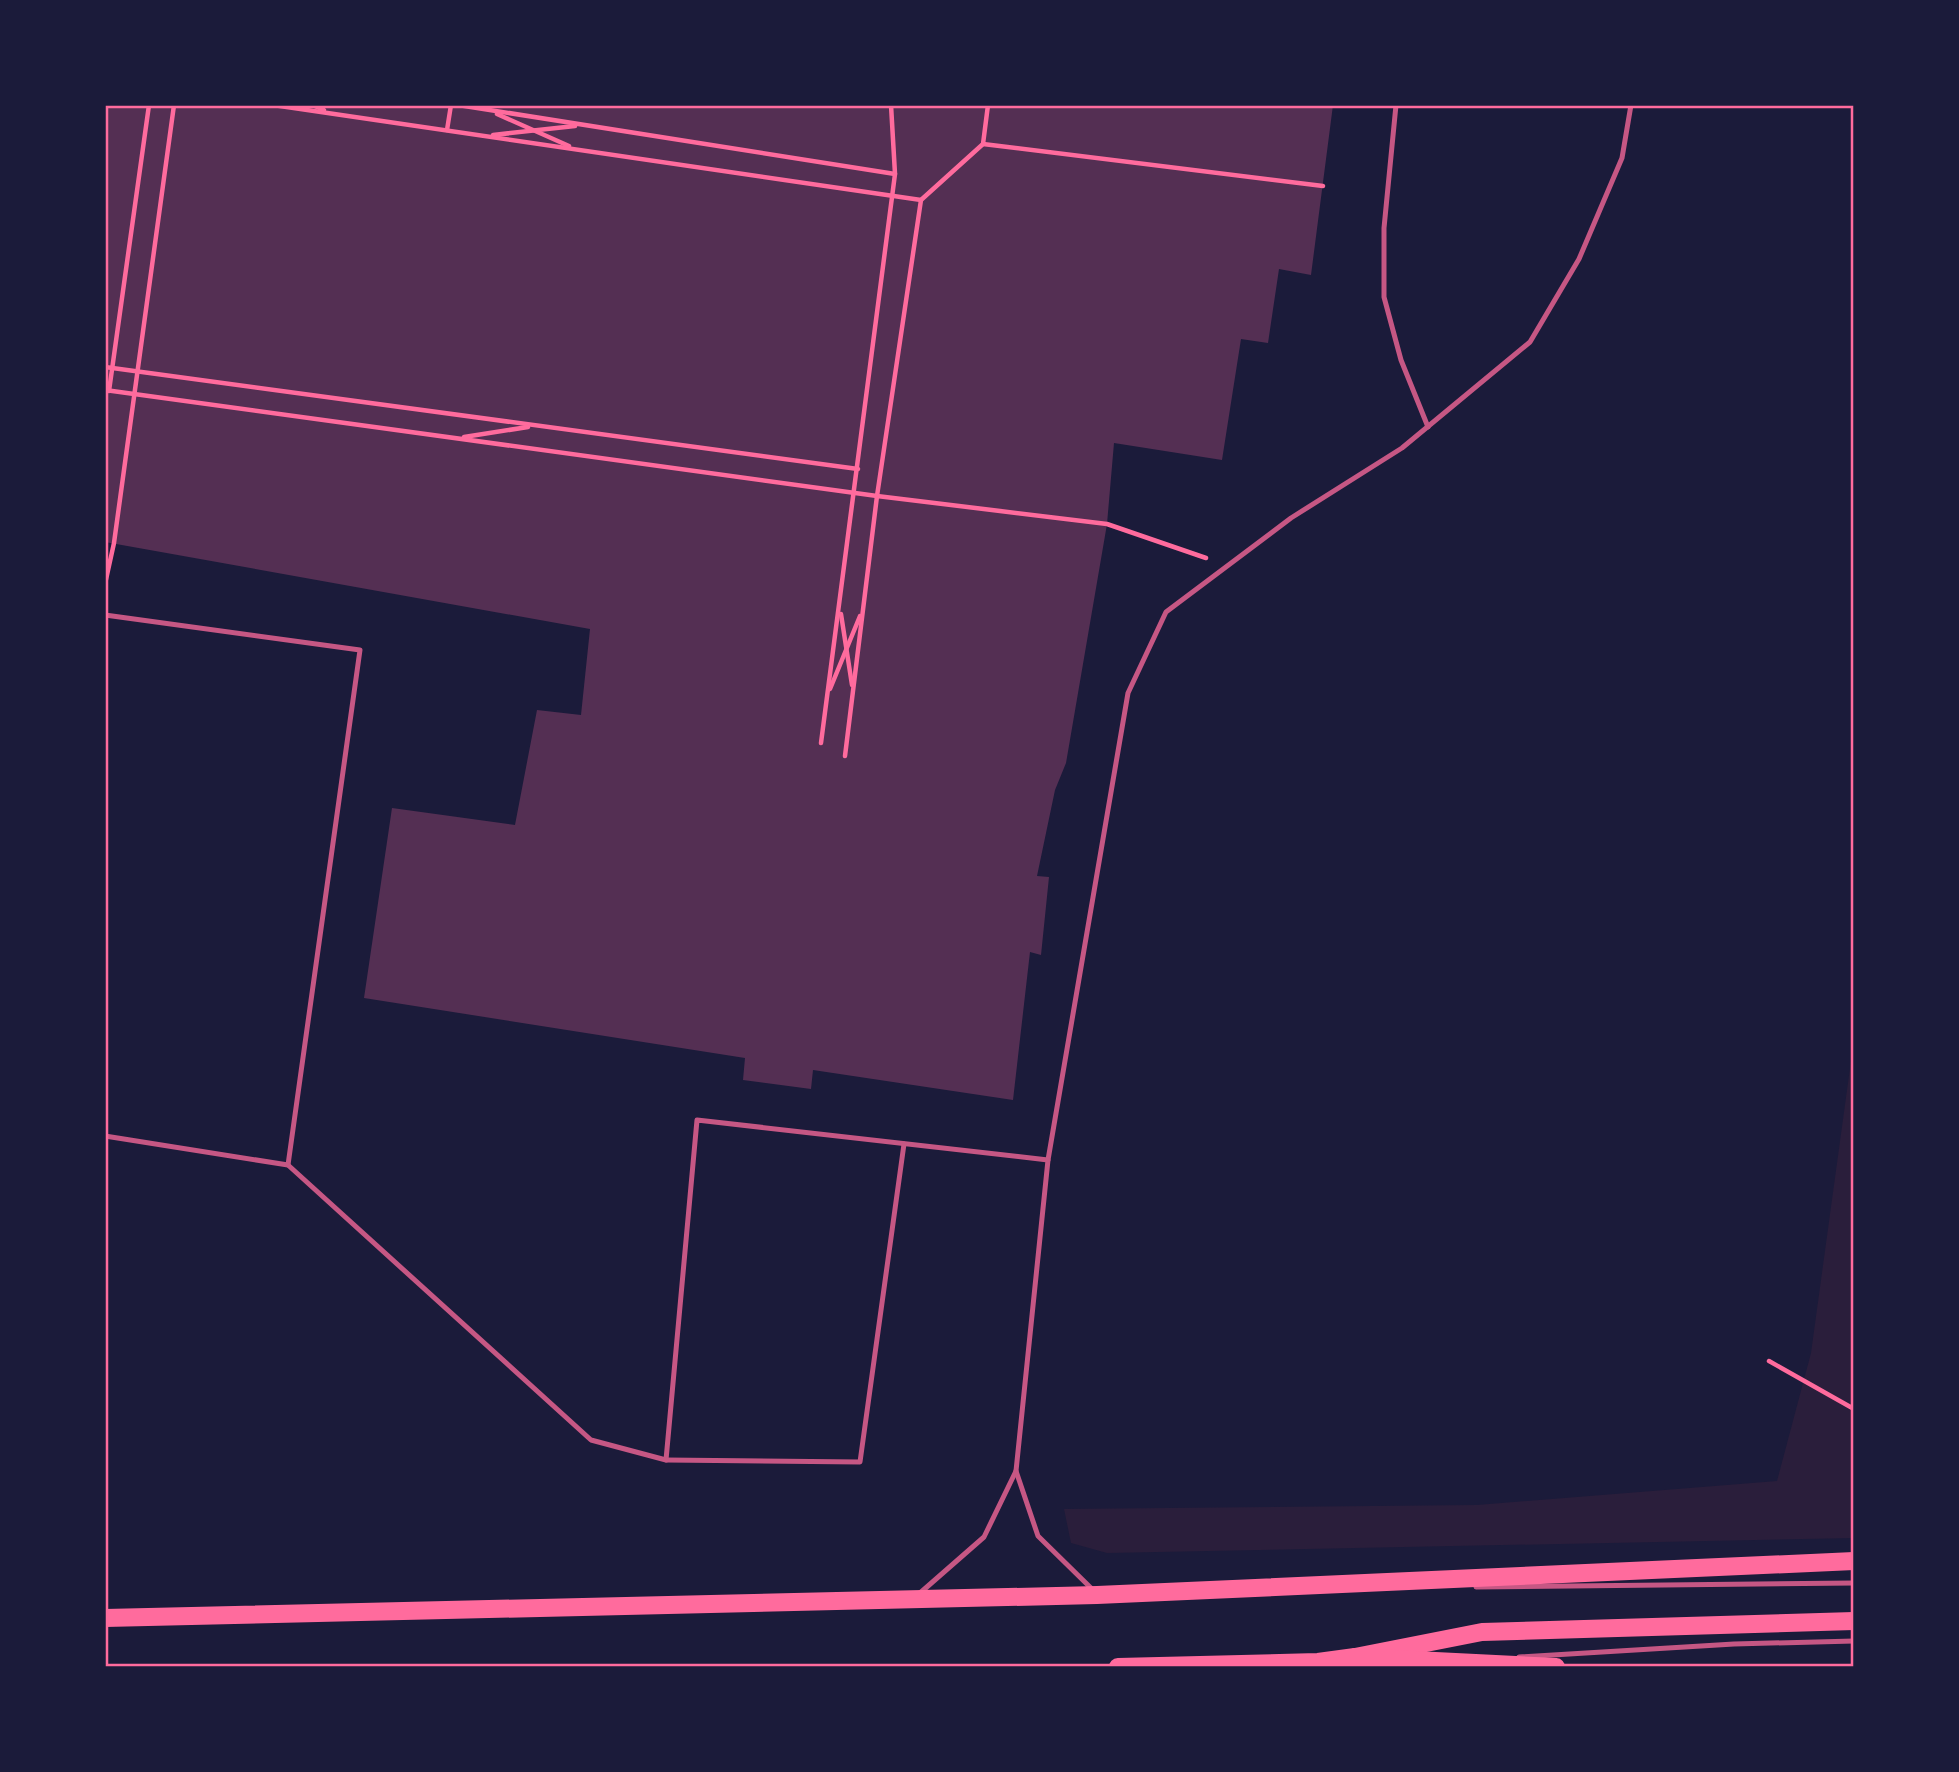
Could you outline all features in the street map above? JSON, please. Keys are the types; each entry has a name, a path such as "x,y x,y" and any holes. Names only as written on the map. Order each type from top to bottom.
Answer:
{"main road":[{"path":"105,1618 1097,1595 1854,1562"},
{"path":"1118,1667 1318,1662 1482,1632 1854,1621"},
{"path":"1355,1657 1556,1667"}],"lane":[{"path":"1396,105 1384,228 1384,297 1401,360 1428,427"},
{"path":"913,1600 984,1536 1016,1471 1048,1160 1128,693 1166,612 1291,518 1402,448 1530,342 1579,259 1622,158 1631,105"},
{"path":"105,615 360,650 288,1165"},
{"path":"666,1460 697,1120 1048,1160"},
{"path":"105,1136 288,1165 591,1440 666,1460 860,1462 904,1144"},
{"path":"1016,1471 1038,1536 1097,1595"},
{"path":"1469,1587 1854,1583"},
{"path":"1291,1588 1456,1587"},
{"path":"1435,1662 1734,1644 1854,1641"}],"path":[{"path":"149,105 107,390 877,496 1107,524 1230,566"},
{"path":"105,584 114,543 174,105"},
{"path":"273,105 921,200"},
{"path":"312,105 330,113"},
{"path":"447,130 451,105"},
{"path":"458,105 895,174"},
{"path":"821,743 895,174 891,105"},
{"path":"845,756 877,496 921,200 983,144 988,105"},
{"path":"490,111 574,149"},
{"path":"486,136 582,125"},
{"path":"983,144 1322,187"},
{"path":"105,368 858,469"},
{"path":"456,439 535,426"},
{"path":"840,606 853,692"},
{"path":"827,697 863,608"},
{"path":"1769,1362 1854,1409"}],"shaded area":[{"path":"1854,1039 1854,1538 1107,1553 1071,1543 1064,1509 1477,1505 1777,1481 1811,1353"}],"building":[{"path":"105,105 1333,105 1311,275 1279,269 1268,343 1241,339 1222,460 1114,443 1107,524 1066,763 1055,790 1037,876 1049,877 1041,955 1030,952 1013,1100 813,1070 811,1089 743,1080 745,1058 364,998 392,808 515,825 537,710 581,715 590,629 105,542"}]}
